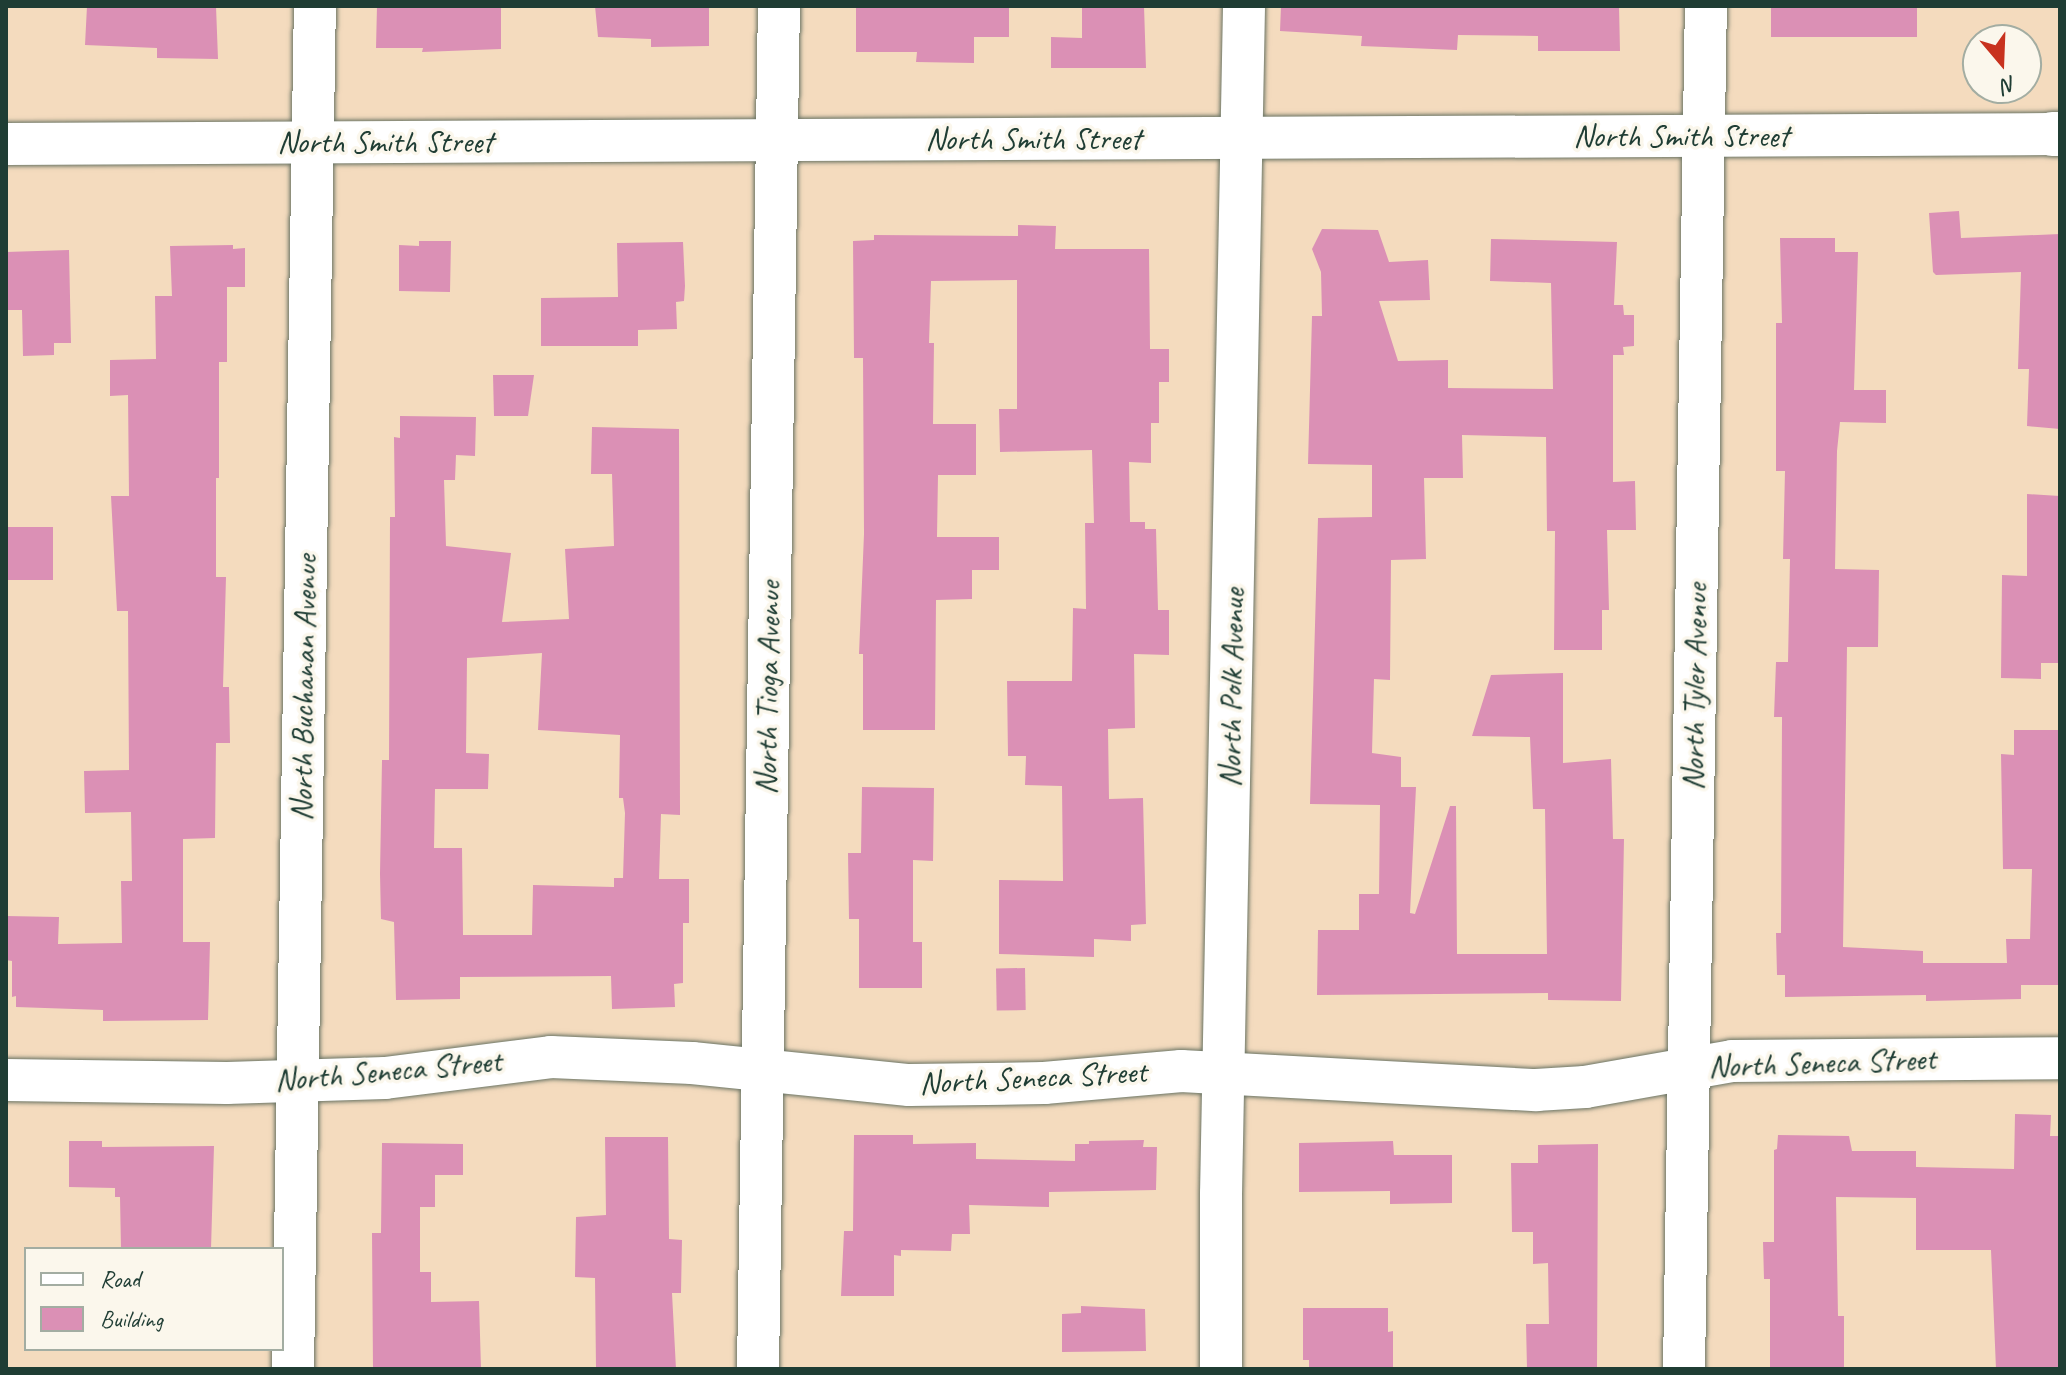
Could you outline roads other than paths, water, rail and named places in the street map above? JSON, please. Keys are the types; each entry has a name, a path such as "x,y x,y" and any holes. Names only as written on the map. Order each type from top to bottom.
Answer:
{"street":[{"name":"North Buchanan Avenue","path":"293,1369 315,6"},
{"name":"North Tioga Avenue","path":"758,1369 779,6"},
{"name":"North Polk Avenue","path":"1221,1369 1244,6"},
{"name":"North Tyler Avenue","path":"1684,1369 1706,6"},
{"name":"North Smith Street","path":"6,144 2056,134"},
{"name":"North Seneca Street","path":"6,1080 65,1083 398,1077 551,1057 763,1069 909,1085 1044,1083 1181,1071 1536,1090 1585,1087 1732,1061 2060,1058"}]}
